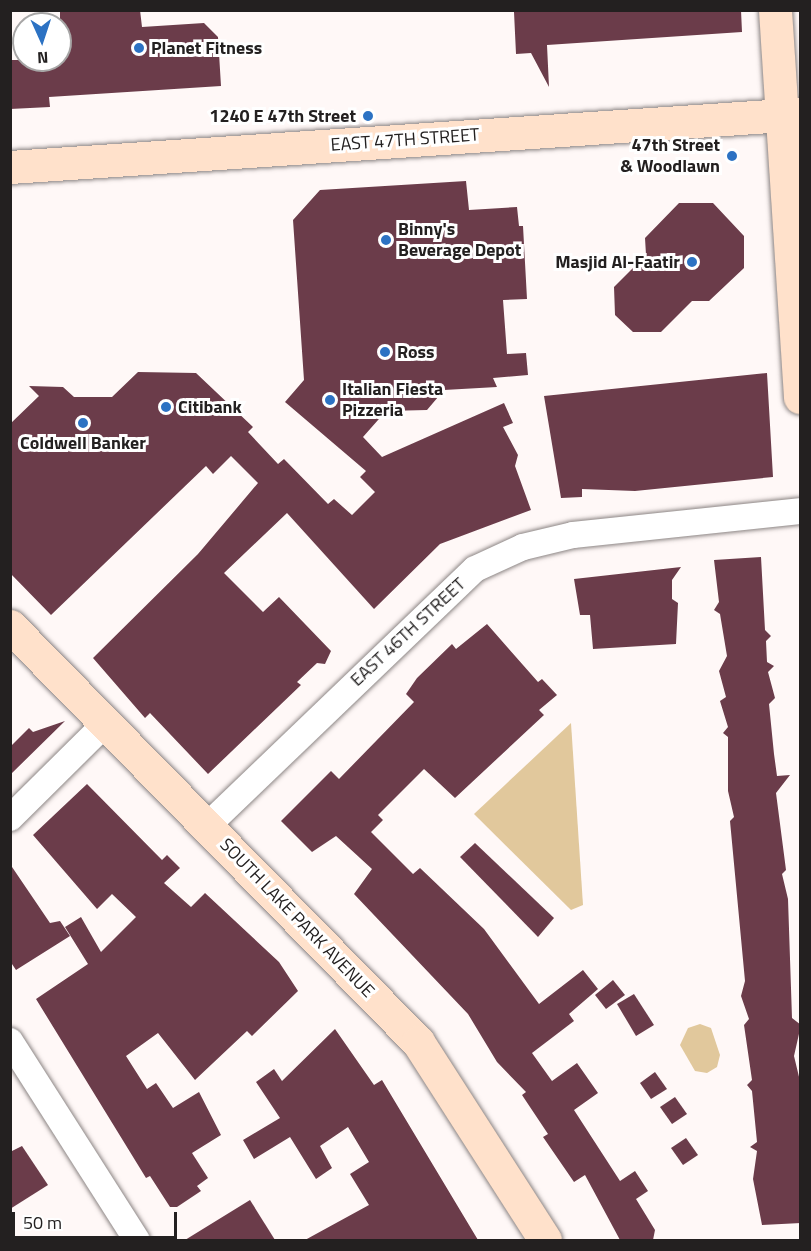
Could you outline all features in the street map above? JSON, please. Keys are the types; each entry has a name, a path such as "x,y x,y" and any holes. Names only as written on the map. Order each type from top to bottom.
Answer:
{"street":[{"path":"775,10 791,115 801,397"},
{"name":"EAST 47TH STREET","path":"10,167 791,115"},
{"name":"EAST 46TH STREET","path":"207,826 475,569 523,548 573,535 801,511"},
{"name":"SOUTH LAKE PARK AVENUE","path":"10,627 418,1042 545,1240"},
{"path":"10,818 105,724"},
{"path":"10,1041 138,1240"}],"shaded area":[{"path":"571,723 583,905 571,910 474,814"},
{"path":"700,1024 711,1028 720,1055 717,1067 707,1073 695,1071 680,1045 688,1028"}],"building":[{"name":"Planet Fitness","path":"60,10 140,10 142,27 204,23 218,37 221,86 49,97 50,107 10,109 10,60 12,60 12,72 72,72 72,12 60,12"},
{"path":"741,10 742,32 547,45 549,87 531,53 516,54 514,12"},
{"path":"466,181 469,210 517,207 519,226 523,226 527,299 503,300 507,354 526,353 528,375 493,378 497,387 444,390 427,410 386,411 363,437 382,457 504,403 513,423 503,427 518,455 515,466 531,510 440,544 374,609 287,513 224,573 263,612 279,597 331,651 325,664 317,663 297,682 301,685 208,774 150,713 145,718 93,658 198,554 258,483 231,456 213,474 206,466 51,615 10,573 10,424 39,396 29,386 63,387 74,397 112,397 138,372 196,373 253,427 248,432 278,464 284,459 328,504 334,499 352,515 375,492 360,477 366,471 285,402 304,380 293,220 320,190"},
{"name":"Masjid Al-Faatir","path":"679,203 713,203 744,236 744,268 709,301 692,301 661,332 633,332 615,315 614,287 646,255 645,238"},
{"path":"767,373 773,477 635,491 582,489 582,497 561,498 544,396"},
{"path":"761,557 765,630 771,636 766,641 767,662 774,666 768,672 775,698 769,704 774,754 777,776 790,775 776,793 786,870 782,874 788,899 792,1018 801,1025 794,1056 800,1081 801,1223 762,1225 753,1179 757,1151 750,1147 757,1142 752,1091 747,1085 752,1080 744,1025 749,1019 741,996 745,981 730,821 734,817 728,791 728,737 723,733 728,727 720,701 726,697 719,671 727,656 720,614 714,610 719,602 714,560"},
{"path":"681,567 672,580 672,599 678,603 676,644 593,649 590,615 580,615 574,579"},
{"path":"487,624 538,682 542,679 557,695 539,710 544,715 455,798 424,769 378,815 383,820 371,832 413,874 420,868 484,929 539,1004 583,970 598,989 569,1014 574,1021 532,1053 552,1081 577,1063 598,1093 574,1110 620,1181 635,1171 648,1191 636,1199 655,1230 653,1240 620,1240 585,1175 574,1182 543,1137 548,1134 522,1095 526,1092 497,1062 468,1014 354,894 372,869 336,836 312,852 281,821 331,771 339,779 414,702 406,694 417,678 452,644 456,649"},
{"path":"65,721 10,775 10,747 29,728 33,732"},
{"path":"87,784 162,860 167,855 180,868 164,883 191,907 205,893 279,962 298,991 252,1036 247,1031 195,1080 158,1033 126,1056 147,1089 156,1083 173,1108 199,1092 221,1135 192,1153 208,1178 197,1186 201,1191 177,1207 170,1207 150,1176 146,1178 36,999 88,964 65,927 81,917 101,952 136,917 112,894 97,909 33,835"},
{"path":"475,843 554,918 538,937 460,857"},
{"path":"10,864 50,923 60,921 70,936 16,970 10,961"},
{"path":"613,980 625,995 606,1009 595,995"},
{"path":"634,994 654,1025 636,1036 617,1004"},
{"path":"335,1029 374,1085 382,1080 478,1240 305,1240 369,1205 350,1174 369,1162 348,1127 320,1146 332,1168 316,1179 290,1137 254,1159 243,1140 280,1118 256,1082 274,1069 282,1081"},
{"path":"655,1072 667,1089 651,1099 640,1083"},
{"path":"675,1097 687,1114 672,1124 660,1107"},
{"path":"686,1138 698,1155 683,1165 671,1148"},
{"path":"22,1146 48,1185 10,1209 10,1152"},
{"path":"250,1200 275,1240 185,1240"}],"place":[{"name":"Planet Fitness","path":"139,48"},
{"name":"1240 E 47th Street","path":"368,116"},
{"name":"47th Street & Woodlawn","path":"732,156"},
{"name":"Binny's Beverage Depot","path":"386,240"},
{"name":"Masjid Al-Faatir","path":"692,262"},
{"name":"Ross","path":"385,352"},
{"name":"Italian Fiesta Pizzeria","path":"330,400"},
{"name":"Citibank","path":"166,407"},
{"name":"Coldwell Banker","path":"83,423"}]}
